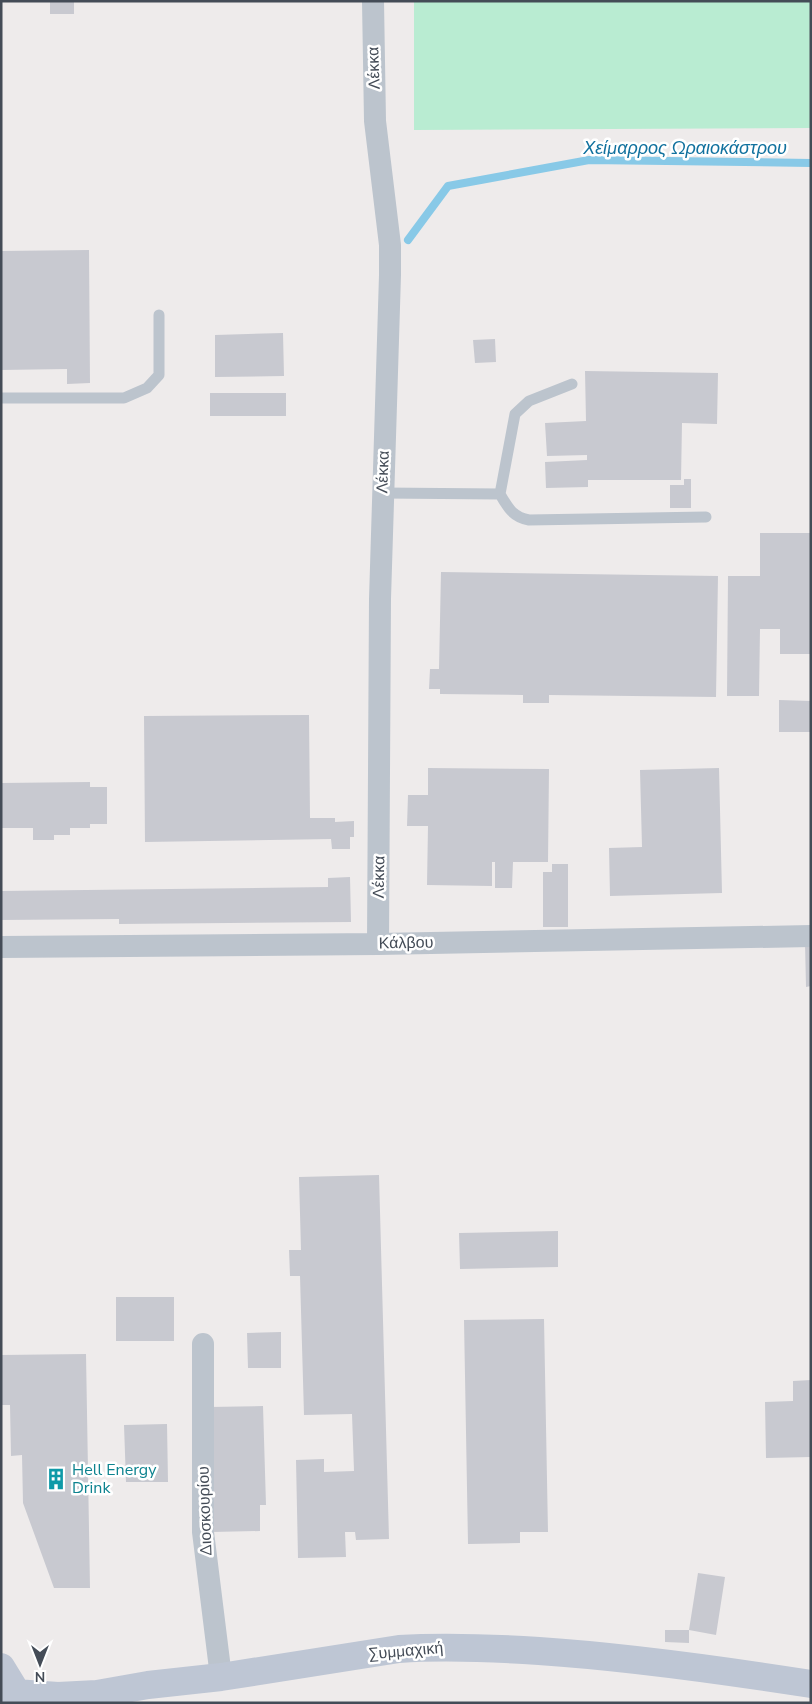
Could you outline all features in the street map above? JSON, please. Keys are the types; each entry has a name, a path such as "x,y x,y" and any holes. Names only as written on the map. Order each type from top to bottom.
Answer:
{"street":[{"name":"Λέκκα","path":"373,1 375,121 390,245 380,599 378,944"},
{"name":"Κάλβου","path":"1,947 378,944 811,936"},
{"name":"Διοσκουρίου","path":"204,1344 203,1532 221,1677"},
{"name":"Συμμαχική","path":"14,1696 97,1694 399,1649 464,1647 582,1654 725,1670 811,1684"},
{"path":"1,1667 14,1696"}],"lane":[{"path":"1,398 124,398 147,388 159,376 159,315"},
{"path":"572,384 529,401 515,414 500,494 508,509 518,518 529,520 706,517"},
{"path":"383,493 500,494"}],"green space":[{"path":"414,1 811,1 811,128 414,130"}],"building":[{"path":"50,1 74,1 74,14 50,14"},
{"path":"89,250 90,383 67,384 67,369 1,370 1,251"},
{"path":"283,333 284,376 215,377 215,335"},
{"path":"495,339 496,362 475,363 473,340"},
{"path":"585,371 718,373 717,424 682,423 681,480 588,480 588,487 546,488 545,462 587,460 587,455 547,456 545,423 586,421"},
{"path":"210,393 286,393 286,416 210,416"},
{"path":"684,479 691,479 691,508 670,508 670,485 684,485"},
{"path":"760,533 811,533 811,654 780,654 780,629 760,629 759,696 727,696 728,576 760,576"},
{"path":"441,572 718,576 716,697 549,695 549,703 523,703 523,695 440,694 440,689 429,689 430,669 439,669"},
{"path":"779,700 811,701 811,732 779,732"},
{"path":"309,715 310,818 335,818 335,822 354,821 354,837 350,837 350,849 332,849 331,839 145,842 144,716"},
{"path":"428,768 549,769 548,862 513,862 512,888 495,888 495,862 492,862 492,886 427,885 428,826 407,826 408,795 428,795"},
{"path":"719,768 722,893 610,896 609,848 642,847 640,770"},
{"path":"90,782 90,787 107,787 107,824 90,824 90,828 70,828 70,835 54,835 54,840 33,840 33,828 1,828 1,783"},
{"path":"552,864 568,864 568,927 543,927 543,872 552,872"},
{"path":"350,877 351,922 119,924 119,919 1,920 1,891 328,887 328,878"},
{"path":"805,942 811,942 811,986 806,987"},
{"path":"379,1175 389,1539 356,1540 355,1532 345,1532 346,1557 298,1558 296,1460 324,1459 324,1472 354,1471 352,1414 304,1415 300,1276 290,1276 289,1250 301,1250 299,1177"},
{"path":"558,1231 558,1267 460,1269 459,1233"},
{"path":"116,1297 174,1297 174,1341 116,1341"},
{"path":"544,1319 548,1532 520,1532 520,1543 468,1544 464,1320"},
{"path":"281,1332 281,1368 248,1368 247,1333"},
{"name":"Hell Energy Drink","path":"86,1354 90,1588 54,1588 23,1503 22,1455 11,1456 10,1405 1,1405 1,1355"},
{"path":"811,1380 811,1457 766,1458 765,1402 793,1401 793,1381"},
{"path":"263,1406 266,1505 260,1505 260,1531 212,1532 209,1407"},
{"path":"167,1424 168,1482 126,1482 124,1425"},
{"path":"698,1573 725,1577 716,1635 689,1630"},
{"path":"665,1630 689,1630 689,1643 665,1642"}],"waterway":[{"name":"Χείμαρρος Ωραιοκάστρου","path":"408,240 448,186 589,160 811,163"}],"place":[{"name":"Hell Energy Drink","path":"56,1479"}]}
